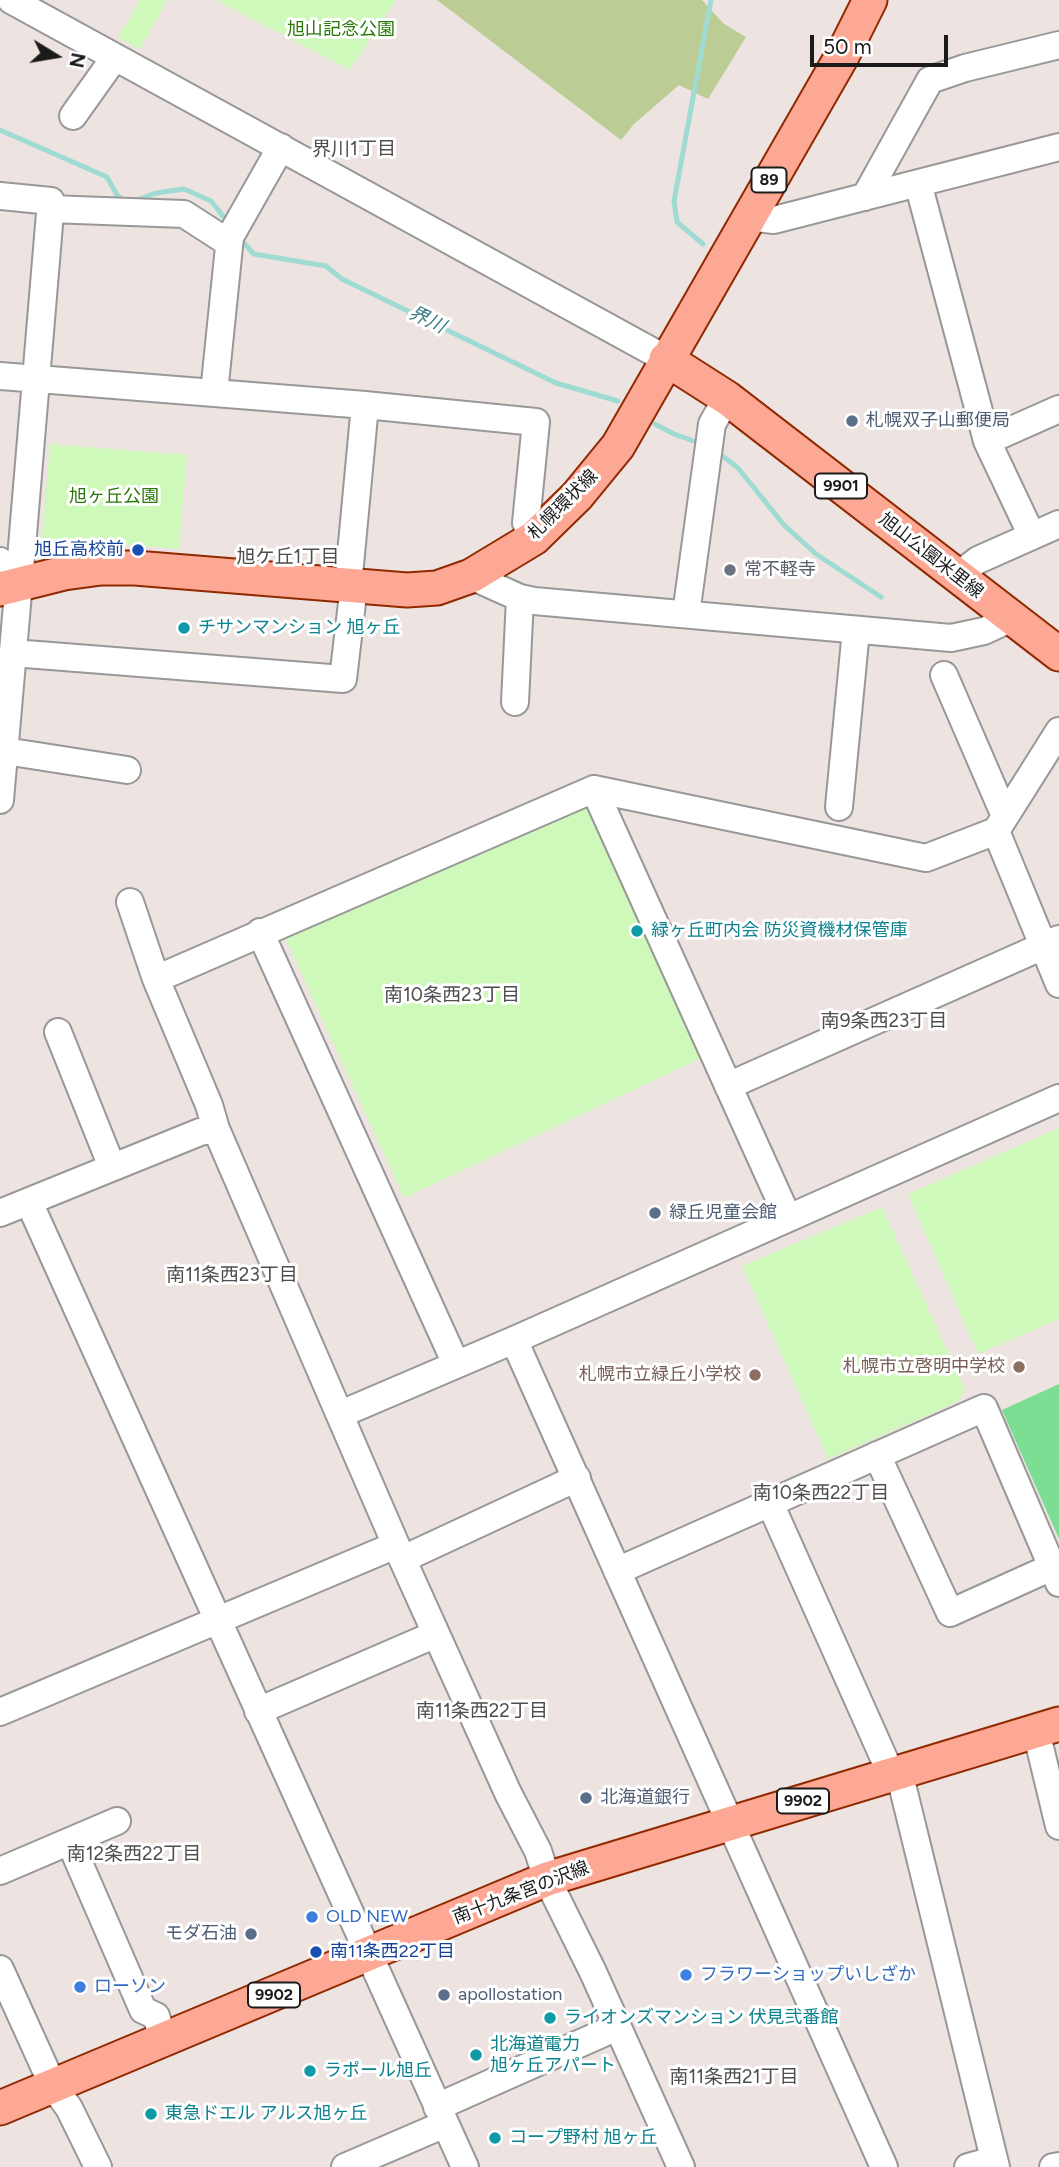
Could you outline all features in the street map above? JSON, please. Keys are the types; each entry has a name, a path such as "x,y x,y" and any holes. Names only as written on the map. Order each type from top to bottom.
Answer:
{"main road":[{"name":"札幌環状線","path":"6,577 124,568 407,590 437,588 471,576 534,538 577,496 618,446 842,56 870,0"},
{"name":"旭山公園米里線","path":"666,359 727,398 1059,654"},
{"name":"南十九条宮の沢線","path":"0,2108 547,1879 895,1773 1051,1736"}],"street":[{"path":"12,0 666,359"},
{"path":"865,197 930,80 965,68 1059,45"},
{"path":"74,116 115,57"},
{"path":"748,217 774,220 1059,147"},
{"path":"214,393 230,237 281,148"},
{"path":"918,183 987,441 1032,536"},
{"path":"0,196 51,201 36,378 6,577 13,653 0,800"},
{"path":"50,209 184,214 229,243"},
{"path":"0,376 365,405 536,422 526,523 534,538"},
{"path":"686,614 712,424 727,398"},
{"path":"13,653 343,679 365,405"},
{"path":"987,441 1059,409"},
{"path":"957,576 978,560 1059,524"},
{"path":"471,576 534,601 951,638 984,631 1012,618"},
{"path":"515,702 520,597"},
{"path":"839,807 856,630"},
{"path":"944,675 1001,823 1051,942 1059,984"},
{"path":"156,979 594,789 926,858 1001,823 1059,731"},
{"path":"5,751 127,770"},
{"path":"594,789 788,1218"},
{"path":"130,902 156,979 209,1105 216,1129 400,1552 508,1793 538,1851 547,1879 593,1972 681,2167"},
{"path":"260,932 456,1364"},
{"path":"728,1086 1051,942"},
{"path":"58,1032 112,1167"},
{"path":"341,1414 1059,1098"},
{"path":"216,1129 200,1132 9,1206 217,1620 465,2167"},
{"path":"514,1340 884,2167"},
{"path":"617,1571 877,1455 984,1408 1055,1575 950,1613 877,1455"},
{"path":"0,1712 217,1620 400,1552 577,1478"},
{"path":"770,1503 895,1773 995,2164 968,2167"},
{"path":"258,1711 436,1634"},
{"path":"1051,1736 1059,1826"},
{"path":"0,1871 117,1821"},
{"path":"76,1856 143,2010 156,2016 164,2041"},
{"path":"0,1969 53,2086 69,2108 98,2167"},
{"path":"345,2167 617,2027"},
{"path":"1053,2167 1059,2166"}],"green space":[{"path":"140,0 167,0 140,49 118,38"},
{"name":"旭山記念公園","path":"216,0 396,0 350,70"},
{"path":"437,0 702,0 724,24 746,37 708,99 679,85 634,124 621,140"},
{"name":"旭ヶ丘公園","path":"50,444 187,455 179,549 42,538"},
{"path":"596,800 714,1052 404,1198 282,931"},
{"name":"札幌市立啓明中学校","path":"1059,1128 1059,1319 978,1354 908,1194"},
{"path":"882,1207 965,1390 959,1401 828,1459 742,1266"},
{"path":"1059,1384 1059,1539 1002,1410"}],"waterway":[{"path":"703,244 677,222 674,201 711,0"},
{"name":"界川","path":"0,130 107,177 117,195 125,201"},
{"name":"界川","path":"134,201 156,193 184,189 211,201 227,221"},
{"name":"界川","path":"240,239 254,254 326,266 342,279 556,383 618,401"},
{"name":"界川","path":"655,424 699,443"},
{"name":"界川","path":"716,451 738,468 784,525 816,554 881,597"}],"place":[{"name":"札幌双子山郵便局","path":"852,421"},
{"name":"旭丘高校前","path":"138,550"},
{"name":"常不軽寺","path":"730,570"},
{"name":"チサンマンション 旭ヶ丘","path":"184,628"},
{"name":"緑ヶ丘町内会 防災資機材保管庫","path":"637,931"},
{"name":"緑丘児童会館","path":"655,1213"},
{"name":"札幌市立啓明中学校","path":"1019,1367"},
{"name":"札幌市立緑丘小学校","path":"755,1375"},
{"name":"北海道銀行","path":"586,1798"},
{"name":"OLD NEW","path":"312,1917"},
{"name":"モダ石油","path":"251,1934"},
{"name":"南11条西22丁目","path":"316,1952"},
{"name":"フラワーショップいしざか","path":"686,1975"},
{"name":"ローソン","path":"80,1987"},
{"name":"apollostation","path":"444,1995"},
{"name":"ライオンズマンション 伏見弐番館","path":"550,2018"},
{"name":"北海道電力 旭ヶ丘アパート","path":"476,2055"},
{"name":"ラポール旭丘","path":"310,2071"},
{"name":"東急ドエル アルス旭ヶ丘","path":"151,2114"},
{"name":"コープ野村 旭ヶ丘","path":"495,2138"}],"district":[{"name":"界川1丁目","path":"354,149"},
{"name":"旭ケ丘1丁目","path":"288,557"},
{"name":"南10条西23丁目","path":"452,995"},
{"name":"南9条西23丁目","path":"884,1021"},
{"name":"南11条西23丁目","path":"232,1275"},
{"name":"南10条西22丁目","path":"821,1493"},
{"name":"南11条西22丁目","path":"482,1711"},
{"name":"南12条西22丁目","path":"134,1854"},
{"name":"南11条西21丁目","path":"734,2077"}]}
